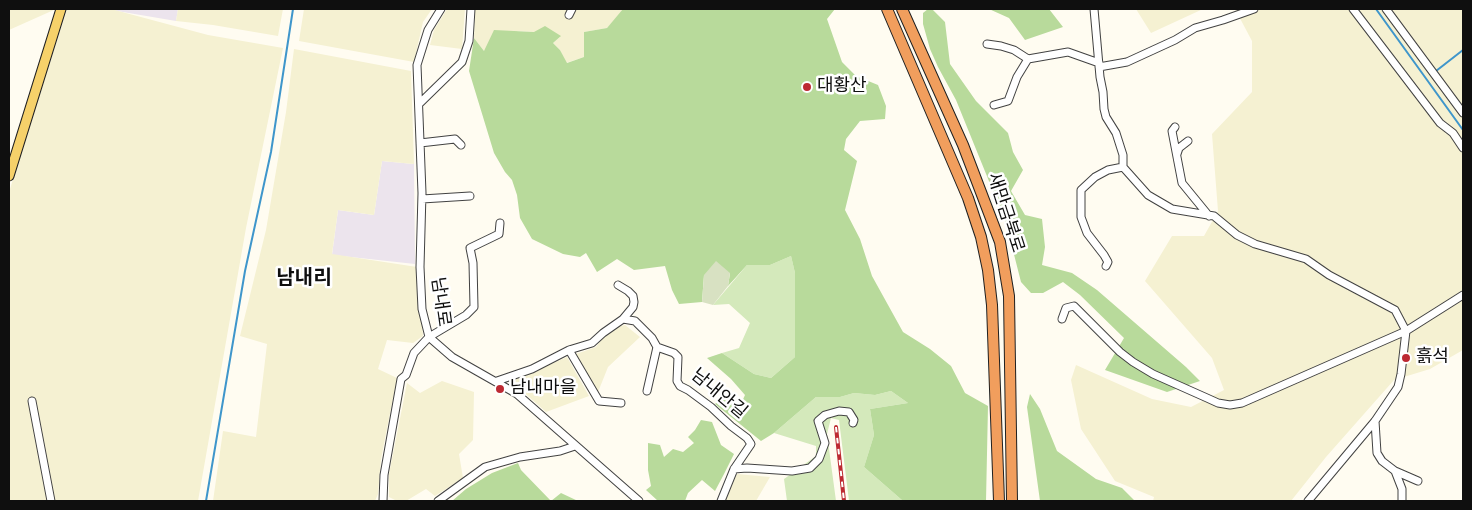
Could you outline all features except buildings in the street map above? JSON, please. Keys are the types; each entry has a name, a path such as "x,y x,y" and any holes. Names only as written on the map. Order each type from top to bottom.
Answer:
{"highway":[{"name":"새만금북로","path":"887,9 968,198 983,245 992,306 999,501"},
{"name":"새만금북로","path":"902,9 963,145 1000,242 1009,296 1012,501"}],"main road":[{"path":"9,176 61,9"}],"street":[{"name":"남내로","path":"440,9 428,30 417,65 420,103 422,200 420,250 422,309 429,338 452,357 517,394 639,501"},
{"path":"420,103 462,62 469,41 471,9"},
{"path":"1094,9 1104,109 1116,133 1123,155 1123,167 1148,195 1172,209 1214,216 1237,235 1255,244 1306,259 1329,275 1395,310 1406,331 1398,387 1375,421 1308,501"},
{"path":"987,44 1008,48 1028,59 1068,52 1099,65 1127,62 1175,40 1195,28 1254,9"},
{"path":"1353,9 1440,123 1453,133 1463,148"},
{"path":"1386,9 1463,113"},
{"path":"994,105 1008,101 1017,77 1028,59"},
{"path":"1175,127 1172,131 1176,160 1182,183 1209,216"},
{"path":"420,143 456,139 461,145"},
{"path":"1176,160 1179,148 1188,141"},
{"path":"1106,266 1108,262 1087,233 1081,217 1081,190 1095,177 1108,170 1123,167"},
{"path":"422,200 470,196"},
{"path":"384,501 384,474 401,379 406,375 414,353 429,338 466,315 474,307 473,263 470,248 499,234 500,223"},
{"path":"497,381 532,369 569,350 592,343 623,319 633,308 634,302 633,296 618,284"},
{"path":"1062,319 1066,308 1074,306 1120,352 1133,362 1154,374 1218,403 1230,405 1242,403 1406,331 1463,295"},
{"name":"남내안길","path":"623,319 636,321 652,338 657,347 674,353 678,358 677,381 680,386 710,407 747,438 751,444 734,469 721,501"},
{"path":"647,391 657,347"},
{"path":"569,350 599,401 621,403"},
{"path":"32,401 51,501"},
{"path":"734,469 792,471 810,468 819,459 825,442 818,421 825,415 840,411 849,412 854,420 853,423"},
{"path":"1375,421 1377,453 1382,461 1394,471 1418,481"},
{"path":"438,501 485,467 520,456 560,451 575,446"},
{"path":"1394,471 1402,490 1402,501"}],"shaded area":[{"path":"9,9 56,9 9,30"},
{"path":"67,9 111,9 208,35 283,48 246,228 198,501 9,501 9,192"},
{"path":"111,9 178,9 176,21"},
{"path":"178,9 283,9 278,36 176,21"},
{"path":"304,9 432,9 423,22 414,62 299,41"},
{"path":"447,9 465,9 462,49 430,45 434,30"},
{"path":"475,9 624,10 607,28 584,32 584,57 566,63 560,50 553,43 560,37 534,32 518,31 484,51 474,38"},
{"path":"1136,9 1203,9 1151,33"},
{"path":"1235,9 1463,9 1463,350 1430,369 1394,380 1326,457 1291,501 1153,501 1154,497 1115,481 1081,429 1071,380 1076,365 1152,399 1191,407 1224,390 1212,358 1145,281 1172,236 1204,236 1218,211 1212,134 1252,92 1252,41"},
{"path":"294,49 411,71 414,164 382,161 374,215 338,210 332,254 417,267 423,336 413,343 387,340 378,369 397,378 381,459 378,494 375,501 213,501 223,431 256,437 267,344 240,336 266,230 286,112"},
{"path":"382,161 414,164 415,264 332,255 338,210 374,215"},
{"path":"625,325 640,337 608,367 598,392 576,354 596,347 609,329"},
{"path":"567,357 589,396 546,412 511,381"},
{"path":"442,381 474,392 473,440 459,454 463,478 435,496 426,489 406,501 397,501 389,497 389,474 407,383 420,393"},
{"path":"737,474 770,477 756,501 725,501"}],"green space":[{"path":"623,9 835,9 827,19 842,62 856,76 878,85 886,106 885,119 860,121 846,139 844,150 857,161 845,210 860,239 872,276 903,332 930,349 951,366 965,393 988,406 986,501 903,501 864,467 874,435 870,409 908,403 891,391 875,395 854,393 840,397 816,397 774,433 761,441 715,404 724,395 740,406 745,395 731,379 707,358 722,353 754,374 771,378 795,357 795,273 791,256 770,265 747,265 728,286 730,273 704,275 702,302 679,304 672,290 665,266 634,270 617,259 597,272 586,253 580,257 563,254 532,239 520,218 517,195 512,180 494,153 469,71 474,38 484,51 494,30 534,32 545,26 561,36 553,43 560,50 567,63 584,57 584,32 607,28"},
{"path":"928,9 932,9 945,22 950,64 976,101 1008,133 1013,152 1023,170 1011,191 1025,215 1042,219 1045,247 1042,265 1072,273 1097,290 1200,381 1167,392 1105,370 1124,338 1080,295 1063,282 1043,293 1031,293 1021,282 1006,223 956,100 930,49 923,24 923,13"},
{"path":"989,9 1049,9 1063,27 1025,40 1009,18"},
{"path":"791,256 795,273 795,357 771,378 754,374 722,353 739,348 750,323 729,304 713,305 747,265 770,265"},
{"path":"716,261 730,273 728,286 713,305 702,302 704,275"},
{"path":"891,391 908,403 870,409 874,435 864,467 903,501 849,501 839,420 831,418 827,434 836,501 787,501 784,479 816,456 816,446 774,433 816,397 840,397 854,393 875,395"},
{"path":"1030,394 1040,409 1057,451 1096,479 1122,488 1135,501 1040,501 1027,407"},
{"path":"701,420 712,422 721,445 734,454 715,491 702,480 688,493 685,501 658,501 646,490 651,486 648,470 648,443 660,445 664,457 673,449 683,452 694,443 688,437"},
{"path":"518,463 521,470 551,501 452,501 466,489 492,473"},
{"path":"561,493 578,501 551,501"}],"waterway":[{"path":"206,501 245,271 271,152 293,9"},
{"path":"1376,9 1463,130"},
{"path":"1436,71 1463,50"}],"railway":[{"path":"836,427 844,501"}],"place":[{"name":"대황산","path":"807,87"},
{"name":"흙석","path":"1406,358"},
{"name":"남내마을","path":"500,389"}],"district":[{"name":"남내리","path":"304,280"}]}
